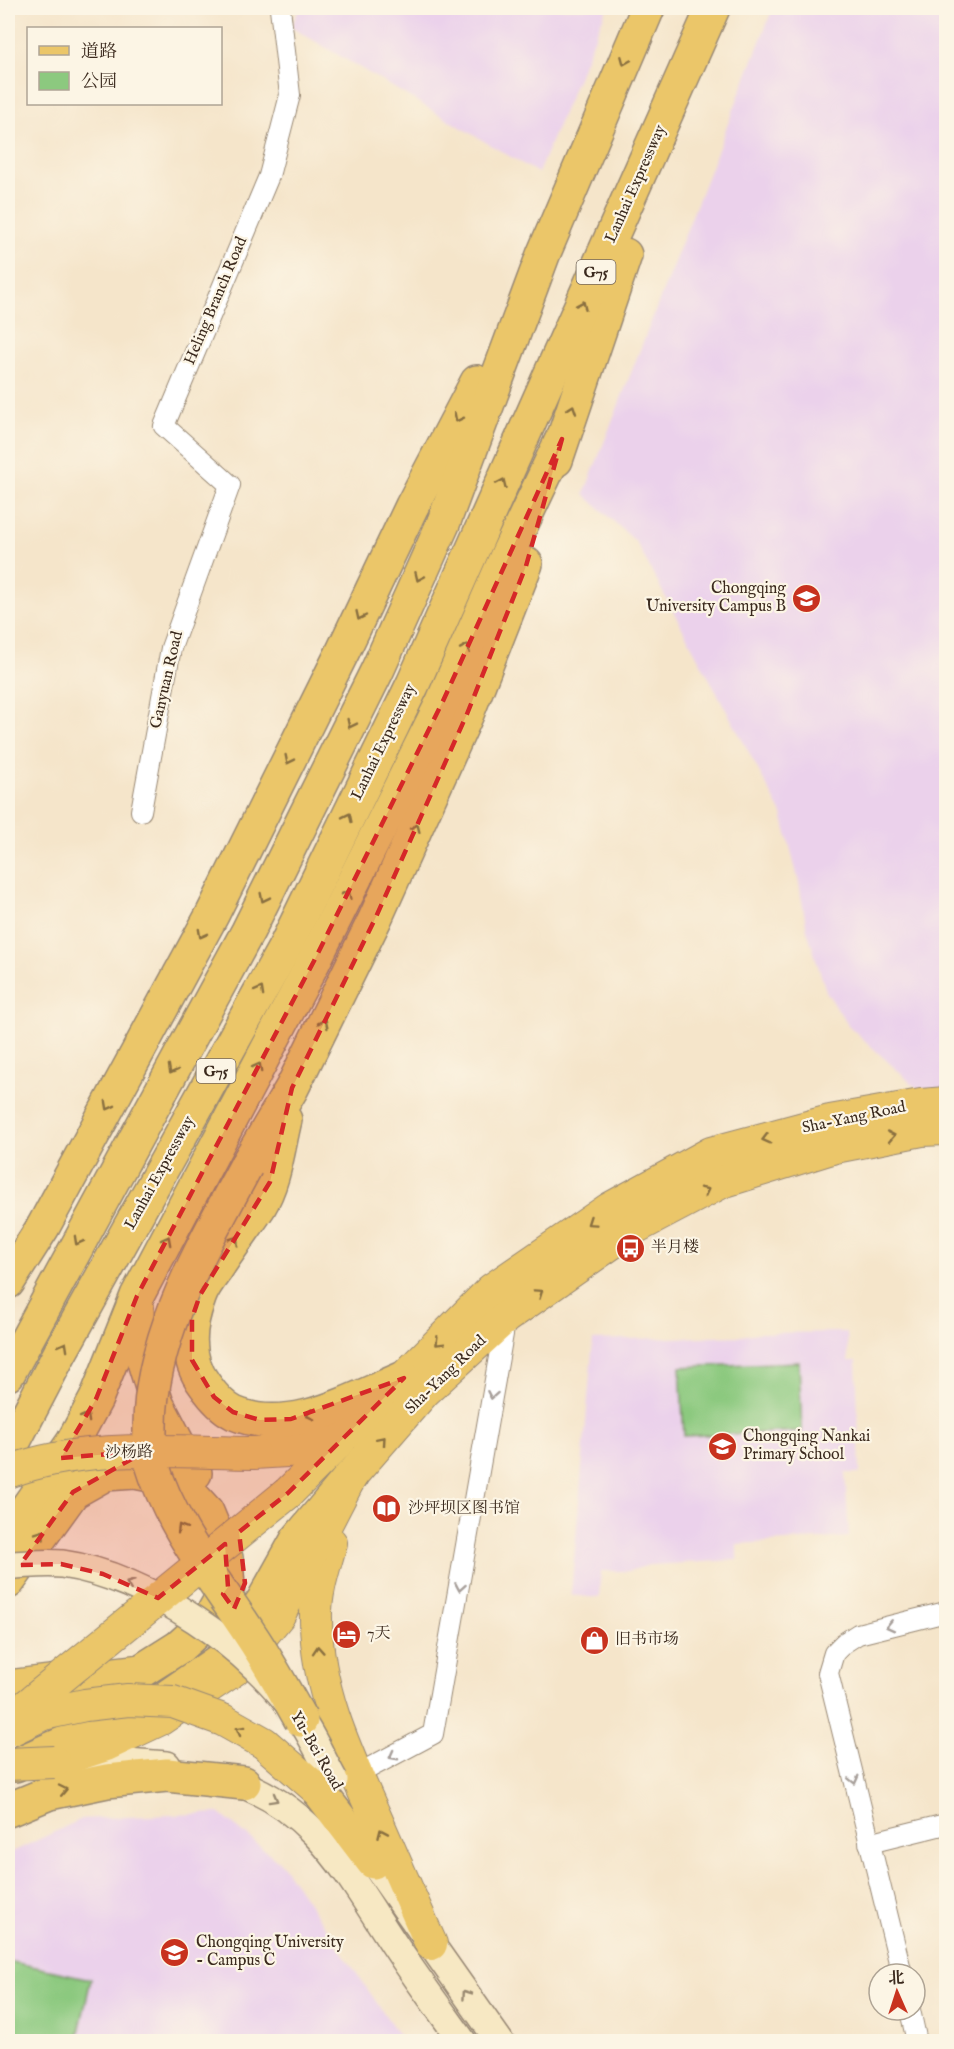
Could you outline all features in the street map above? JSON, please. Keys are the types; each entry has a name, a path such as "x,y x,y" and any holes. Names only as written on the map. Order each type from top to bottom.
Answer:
{"highway":[{"name":"G75","path":"8,1374 248,931 377,671 443,524 543,255 648,8"},
{"name":"Lanhai Expressway","path":"8,1453 60,1353 285,947 413,684 713,8"},
{"path":"301,1720 252,1636 208,1573 175,1517 151,1459 150,1414 159,1362 176,1304 197,1259 246,1166 292,1088 375,919 455,708 517,559 562,439 692,58"},
{"path":"8,1294 212,915 412,506 543,255"},
{"path":"8,1535 73,1442 96,1399 137,1296 314,961 455,708"},
{"path":"292,1088 270,1182 260,1205 200,1295 192,1318 190,1337 192,1360 200,1379 214,1397 233,1412 261,1420 291,1419 322,1412 404,1378"},
{"path":"8,1282 43,1227"},
{"path":"8,1703 142,1677 194,1657 226,1626 245,1583 240,1537 187,1461 157,1404 137,1339 137,1296"},
{"path":"8,1582 73,1492 105,1474 135,1472 161,1477 186,1489 207,1512 226,1558 228,1587 209,1620 142,1677 8,1687"},
{"path":"8,1766 165,1698 220,1660 263,1601 297,1540 351,1476"},
{"path":"8,1810 50,1793 107,1781 167,1775 243,1783"},
{"path":"336,1782 373,1862"}],"main road":[{"name":"Sha-Yang Road","path":"254,1453 303,1450 350,1431 491,1290 609,1209 711,1154 830,1121 921,1105 946,1103"},
{"name":"Sha-Yang Road","path":"8,1766 54,1762 106,1745 161,1719 234,1670 279,1615 351,1476 424,1392 506,1317 629,1230 722,1182 835,1147 922,1130 946,1129"},
{"path":"8,1721 288,1493 350,1431"},
{"name":"沙杨路","path":"8,1472 76,1454 254,1453"},
{"path":"351,1476 319,1583 315,1617 336,1782 431,1944"},
{"name":"Yu-Bei Road","path":"8,1565 61,1564 103,1574 136,1586 200,1624 238,1653 269,1682 301,1720 336,1782"},
{"path":"8,1732 17,1725 43,1714 85,1706 128,1700 173,1702 223,1720 336,1782"},
{"path":"54,1762 127,1762 200,1770 243,1783 280,1802 310,1828 337,1857 404,1959 463,2042"},
{"path":"373,1862 500,2042"}],"street":[{"name":"Heling Branch Road","path":"230,485 164,426 269,176 290,94 280,8"},
{"name":"Ganyuan Road","path":"141,811 171,648 230,485"},
{"path":"336,1782 433,1734 506,1317"},
{"path":"899,1962 828,1673 834,1653 858,1634 946,1612"},
{"path":"869,1843 946,1824"},
{"path":"913,2022 917,2042"}],"highlighted area":[{"path":"562,439 526,566 467,714 375,919 292,1088 270,1182 200,1295 192,1318 192,1360 214,1397 233,1412 260,1420 291,1419 404,1378 288,1493 239,1532 245,1583 234,1609 223,1594 228,1587 225,1544 158,1598 103,1574 61,1564 20,1565 73,1492 146,1451 61,1458 96,1399 137,1296 314,961 443,701"}],"shaded area":[{"path":"300,8 607,8 538,173 291,27"},
{"name":"Chongqing University Campus B","path":"773,8 946,8 946,1092 922,1093 848,1025 826,991 807,930 799,883 782,814 636,542 584,494"},
{"name":"Chongqing Nankai Primary School","path":"847,1332 848,1361 856,1361 860,1473 845,1473 849,1537 737,1544 737,1560 649,1565 629,1571 601,1571 599,1598 571,1595 593,1340 741,1336 757,1333"},
{"name":"Chongqing University - Campus C","path":"219,1813 281,1863 403,2041 8,2042 8,1854 82,1819"}],"green space":[{"path":"799,1362 802,1431 684,1436 680,1367"},
{"path":"8,1961 91,1979 77,2041 8,2041"}],"place":[{"name":"Chongqing University Campus B","path":"807,598"},
{"name":"半月楼","path":"630,1248"},
{"name":"Chongqing Nankai Primary School","path":"722,1446"},
{"name":"沙坪坝区图书馆","path":"387,1509"},
{"name":"7天","path":"346,1634"},
{"name":"旧书市场","path":"594,1640"},
{"name":"Chongqing University - Campus C","path":"175,1952"}]}
